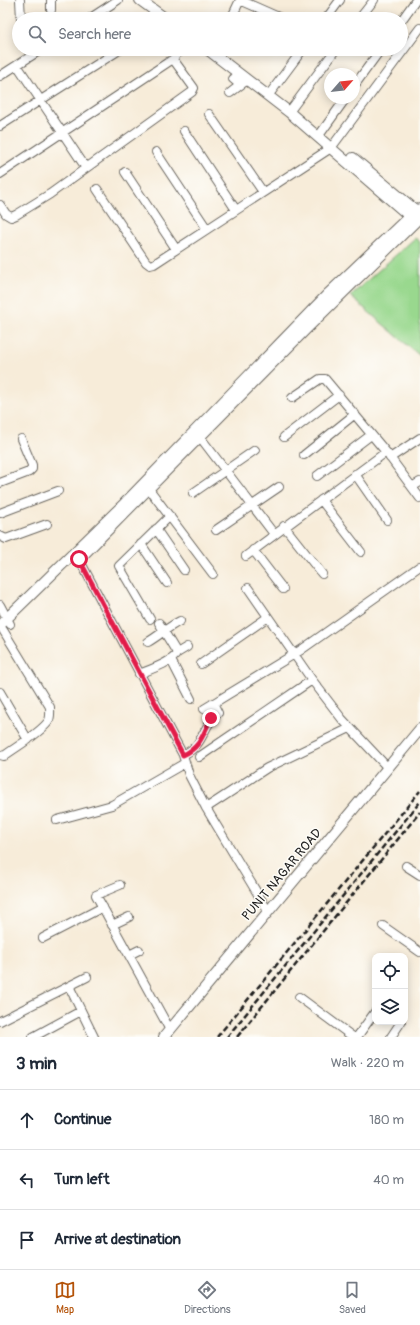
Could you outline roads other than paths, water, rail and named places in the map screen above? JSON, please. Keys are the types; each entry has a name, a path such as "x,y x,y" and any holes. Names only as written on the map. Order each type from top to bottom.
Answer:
{"street":[{"path":"20,0 21,12"},
{"path":"51,0 51,10"},
{"path":"100,12 118,0"},
{"path":"140,0 156,12"},
{"path":"148,0 164,12"},
{"path":"235,12 240,0 267,12"},
{"path":"331,12 340,0"},
{"path":"365,12 374,0"},
{"path":"407,12 416,0"},
{"path":"408,44 420,28"},
{"path":"0,76 31,56"},
{"path":"0,126 110,56"},
{"path":"0,174 175,56"},
{"path":"217,56 244,82"},
{"path":"219,56 290,110 333,145 385,191 417,216"},
{"path":"270,94 298,56"},
{"path":"290,110 331,56"},
{"path":"360,78 376,56"},
{"path":"97,189 146,262 150,265 154,264 333,145 399,56"},
{"path":"0,205 6,214 11,217 16,215 50,194 192,92 194,88 173,59"},
{"path":"17,65 86,168"},
{"path":"233,79 244,82 270,94"},
{"path":"230,92 244,82"},
{"path":"320,135 342,104"},
{"path":"208,114 263,192"},
{"path":"184,131 236,210"},
{"path":"156,152 207,229"},
{"path":"125,172 176,249"},
{"path":"4,626 149,489 417,216"},
{"path":"77,556 329,293 417,216"},
{"path":"292,398 320,379 325,379 388,455 420,498"},
{"path":"284,437 339,395"},
{"path":"304,455 355,414"},
{"path":"317,476 371,434"},
{"path":"200,437 274,534"},
{"path":"246,556 355,474 420,438"},
{"path":"0,483 29,472 32,469 32,465 21,439"},
{"path":"193,493 227,471 255,450"},
{"path":"355,474 387,520"},
{"path":"412,487 420,482"},
{"path":"216,530 279,487"},
{"path":"149,489 213,574"},
{"path":"0,513 58,491"},
{"path":"321,500 361,552"},
{"path":"150,619 118,566 170,516"},
{"path":"0,536 6,539 47,524"},
{"path":"284,526 322,574"},
{"path":"156,529 184,570"},
{"path":"141,544 167,583"},
{"path":"253,550 283,589"},
{"path":"77,556 184,759 189,775 206,808 268,911"},
{"path":"204,709 294,653 420,566"},
{"path":"248,588 312,680 342,719 388,768"},
{"path":"0,605 4,626 50,707 50,717 48,722 28,740 4,756 0,755"},
{"path":"201,664 268,617"},
{"path":"161,627 180,621"},
{"path":"148,642 157,637 161,627"},
{"path":"161,627 191,699"},
{"path":"139,674 174,656 187,647"},
{"path":"197,745 202,754 312,680"},
{"path":"0,692 28,740"},
{"path":"57,820 112,805 184,759 200,742 211,718 218,713 213,703"},
{"path":"206,808 267,768 350,728"},
{"name":"PUNIT NAGAR ROAD","path":"166,1033 420,729"},
{"path":"406,866 420,875"},
{"path":"120,885 96,895 129,955 166,1033"},
{"path":"43,938 103,907"},
{"path":"112,925 129,917"},
{"path":"383,926 420,952"},
{"path":"129,955 139,950"},
{"path":"0,1021 87,977"},
{"path":"69,986 94,1037"},
{"path":"299,997 353,1037"},
{"path":"33,1037 81,1011"},
{"path":"357,1037 372,1016"},
{"path":"391,1037 399,1025"}],"railway":[{"path":"217,1037 420,791"},
{"path":"227,1037 420,802"},
{"path":"237,1037 420,812"}]}
